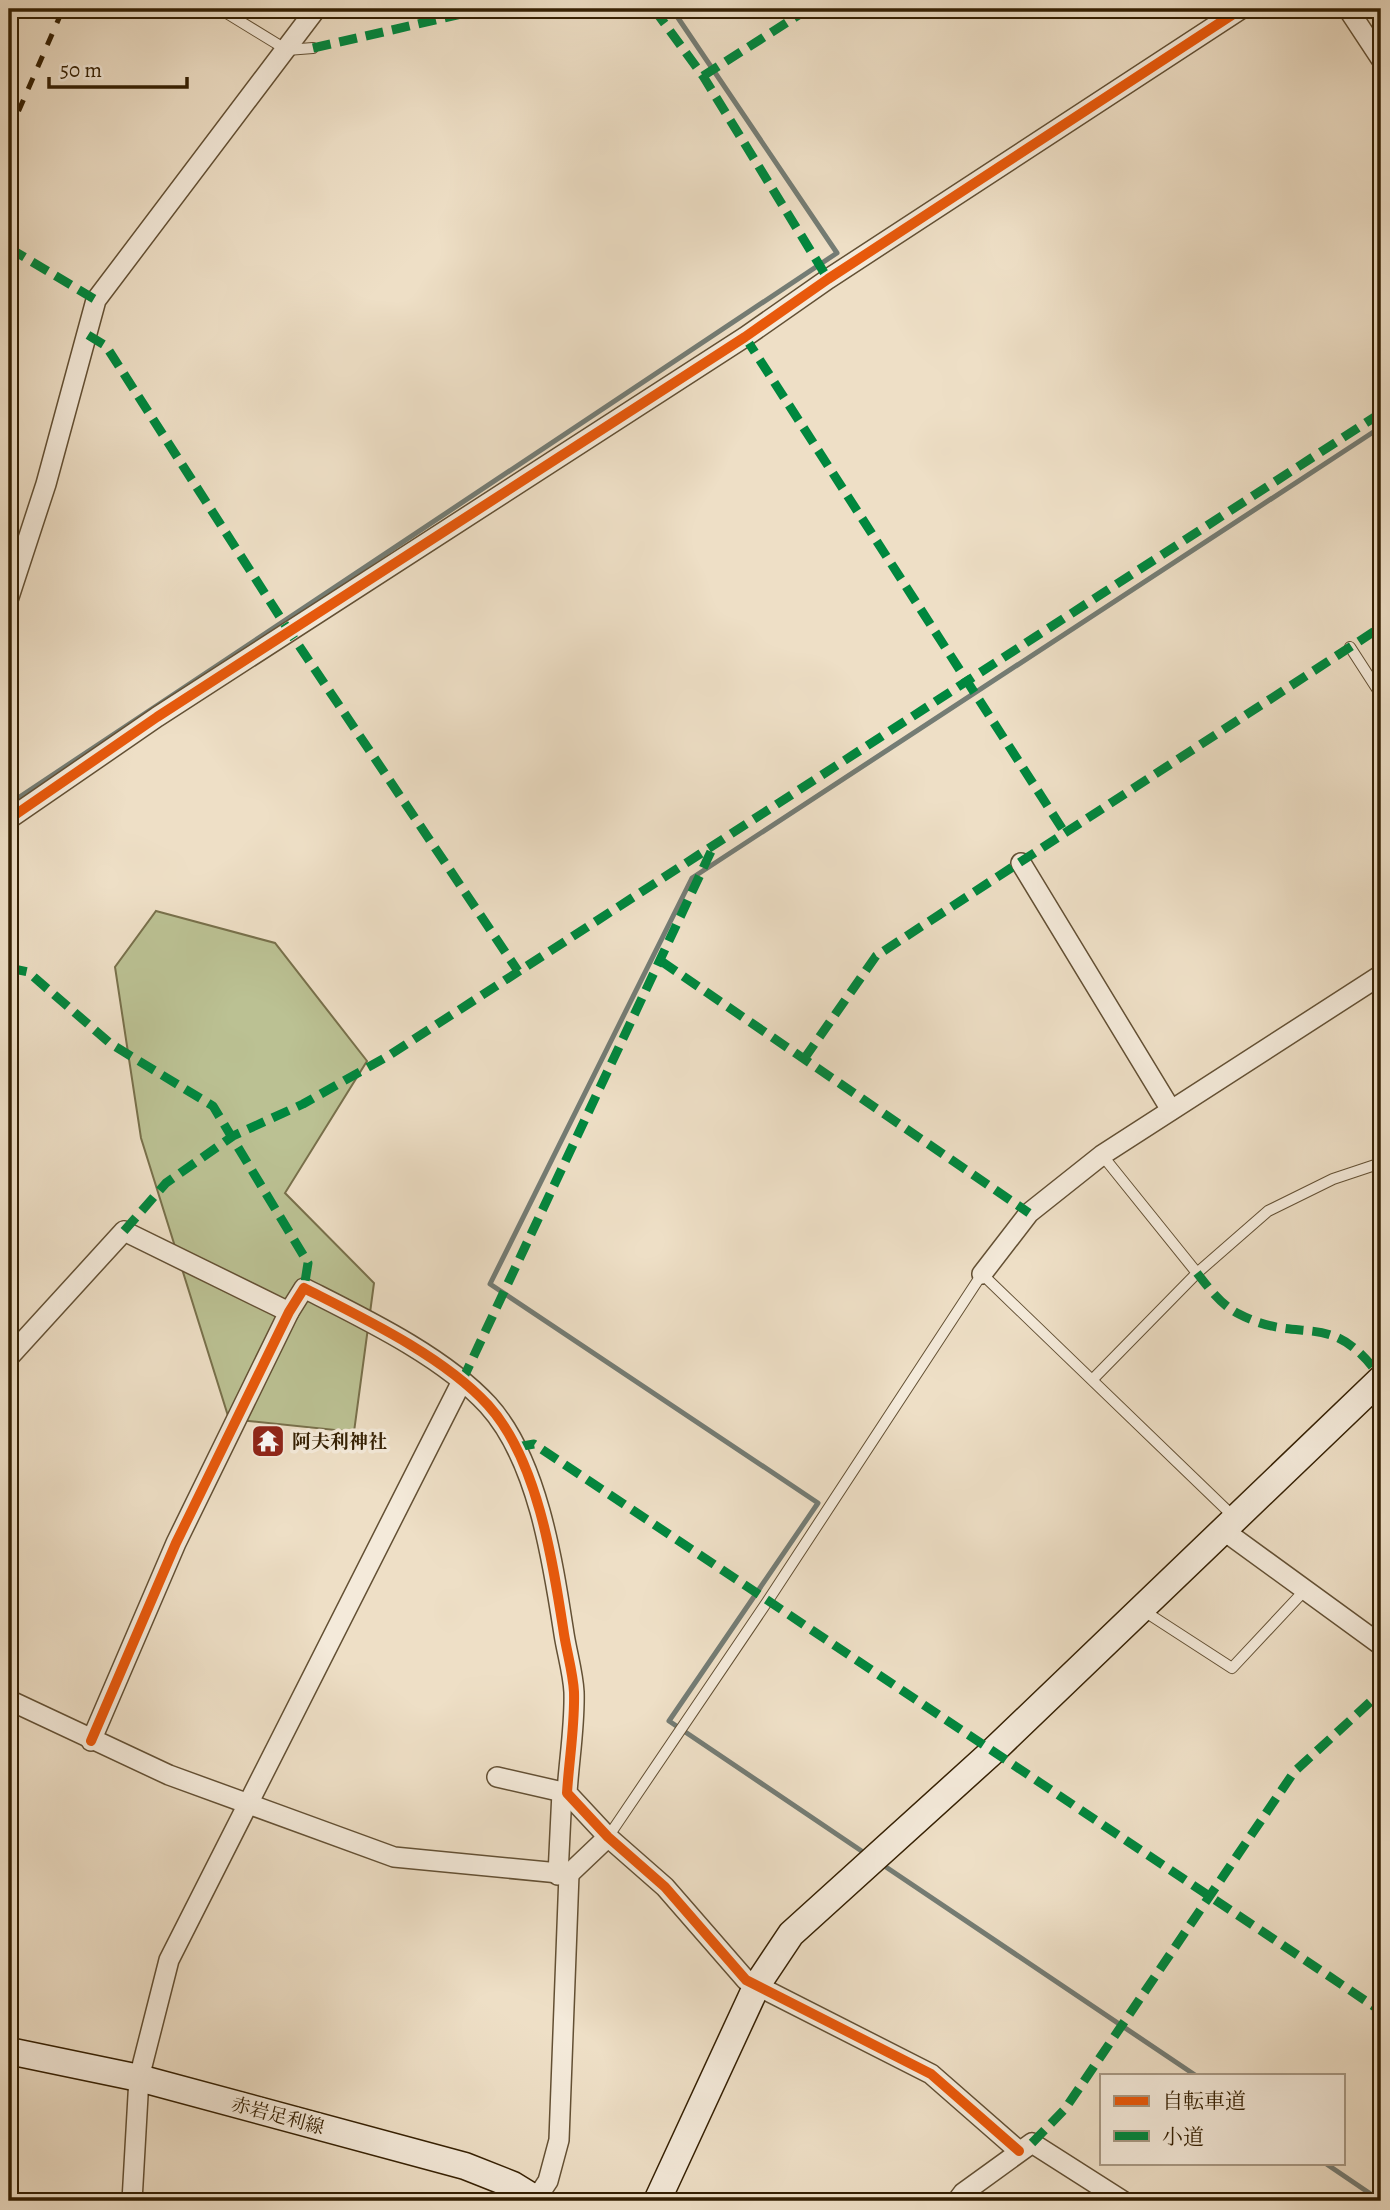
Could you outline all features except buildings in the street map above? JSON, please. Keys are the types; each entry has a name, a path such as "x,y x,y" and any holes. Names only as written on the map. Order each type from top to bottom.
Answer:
{"street":[{"path":"9,597 46,484 96,300 316,9"},
{"path":"9,819 157,717 745,337 828,279 1241,9"},
{"path":"1348,9 1381,59"},
{"path":"1020,863 1171,1110"},
{"path":"982,1274 1029,1213 1102,1155 1381,975"},
{"path":"9,1357 124,1231 289,1312"},
{"path":"91,1741 176,1543 289,1312 304,1288 387,1330 462,1381 489,1406 517,1447 540,1518 559,1597 574,1693 564,1793 559,2140 548,2180 530,2198"},
{"path":"657,2201 757,1985 791,1934 992,1752 1381,1380"},
{"path":"132,2201 139,2078 169,1960 462,1381"},
{"path":"1229,1524 1305,1590 1381,1645"},
{"path":"9,1700 91,1741 169,1775 394,1857 563,1875 608,1837"},
{"path":"497,1777 564,1793 608,1837 665,1887 746,1980 931,2074 1019,2151"},
{"name":"赤岩足利線","path":"9,2051 139,2078 465,2166 530,2198"},
{"path":"957,2201 1031,2143 1123,2201"}],"lane":[{"path":"220,9 287,50 313,48"},
{"path":"1350,646 1381,695"},
{"path":"1102,1155 1197,1273"},
{"path":"1093,1379 1197,1273 1268,1212 1334,1179 1381,1163"},
{"path":"608,1837 767,1602 982,1274 1093,1379 1229,1524"},
{"path":"1141,1609 1233,1668 1305,1590"}],"green space":[{"path":"156,911 275,943 367,1061 285,1193 374,1283 354,1432 229,1419 141,1138 115,967"}],"waterway":[{"path":"9,804 837,253 672,9"},
{"path":"866,1854 669,1721 818,1503 490,1284 692,878 1381,427"},
{"path":"880,1863 1194,2074"},
{"path":"1326,2164 1381,2201"}],"railway":[{"path":"9,133 63,9"}],"marked path":[{"path":"313,48 484,9"},
{"path":"654,9 703,76 828,279"},
{"path":"703,76 808,9"},
{"path":"9,248 96,300"},
{"path":"88,335 106,346 289,631 518,971"},
{"path":"745,337 1065,833"},
{"path":"124,1231 166,1183 233,1136 303,1104 388,1056 1381,413"},
{"path":"804,1059 876,956 1381,627"},
{"path":"462,1381 714,845"},
{"path":"661,961 1029,1213"},
{"path":"9,968 28,972 111,1044 213,1106 308,1263 304,1288"},
{"path":"1197,1273 1221,1301 1239,1314 1261,1323 1314,1331 1346,1342 1363,1356 1381,1378"},
{"path":"517,1447 534,1444 1381,2011"},
{"path":"1032,2143 1065,2109 1294,1772 1381,1692"}],"cycle path":[{"path":"9,819 157,717 745,337 828,279 1241,9"},
{"path":"91,1741 176,1543 289,1312 304,1288 401,1339 449,1370 488,1405 519,1454 541,1514 555,1576 574,1692 567,1793 608,1837 665,1887 746,1980 931,2074 1019,2151"}],"place":[{"name":"阿夫利神社","path":"268,1441"}]}
